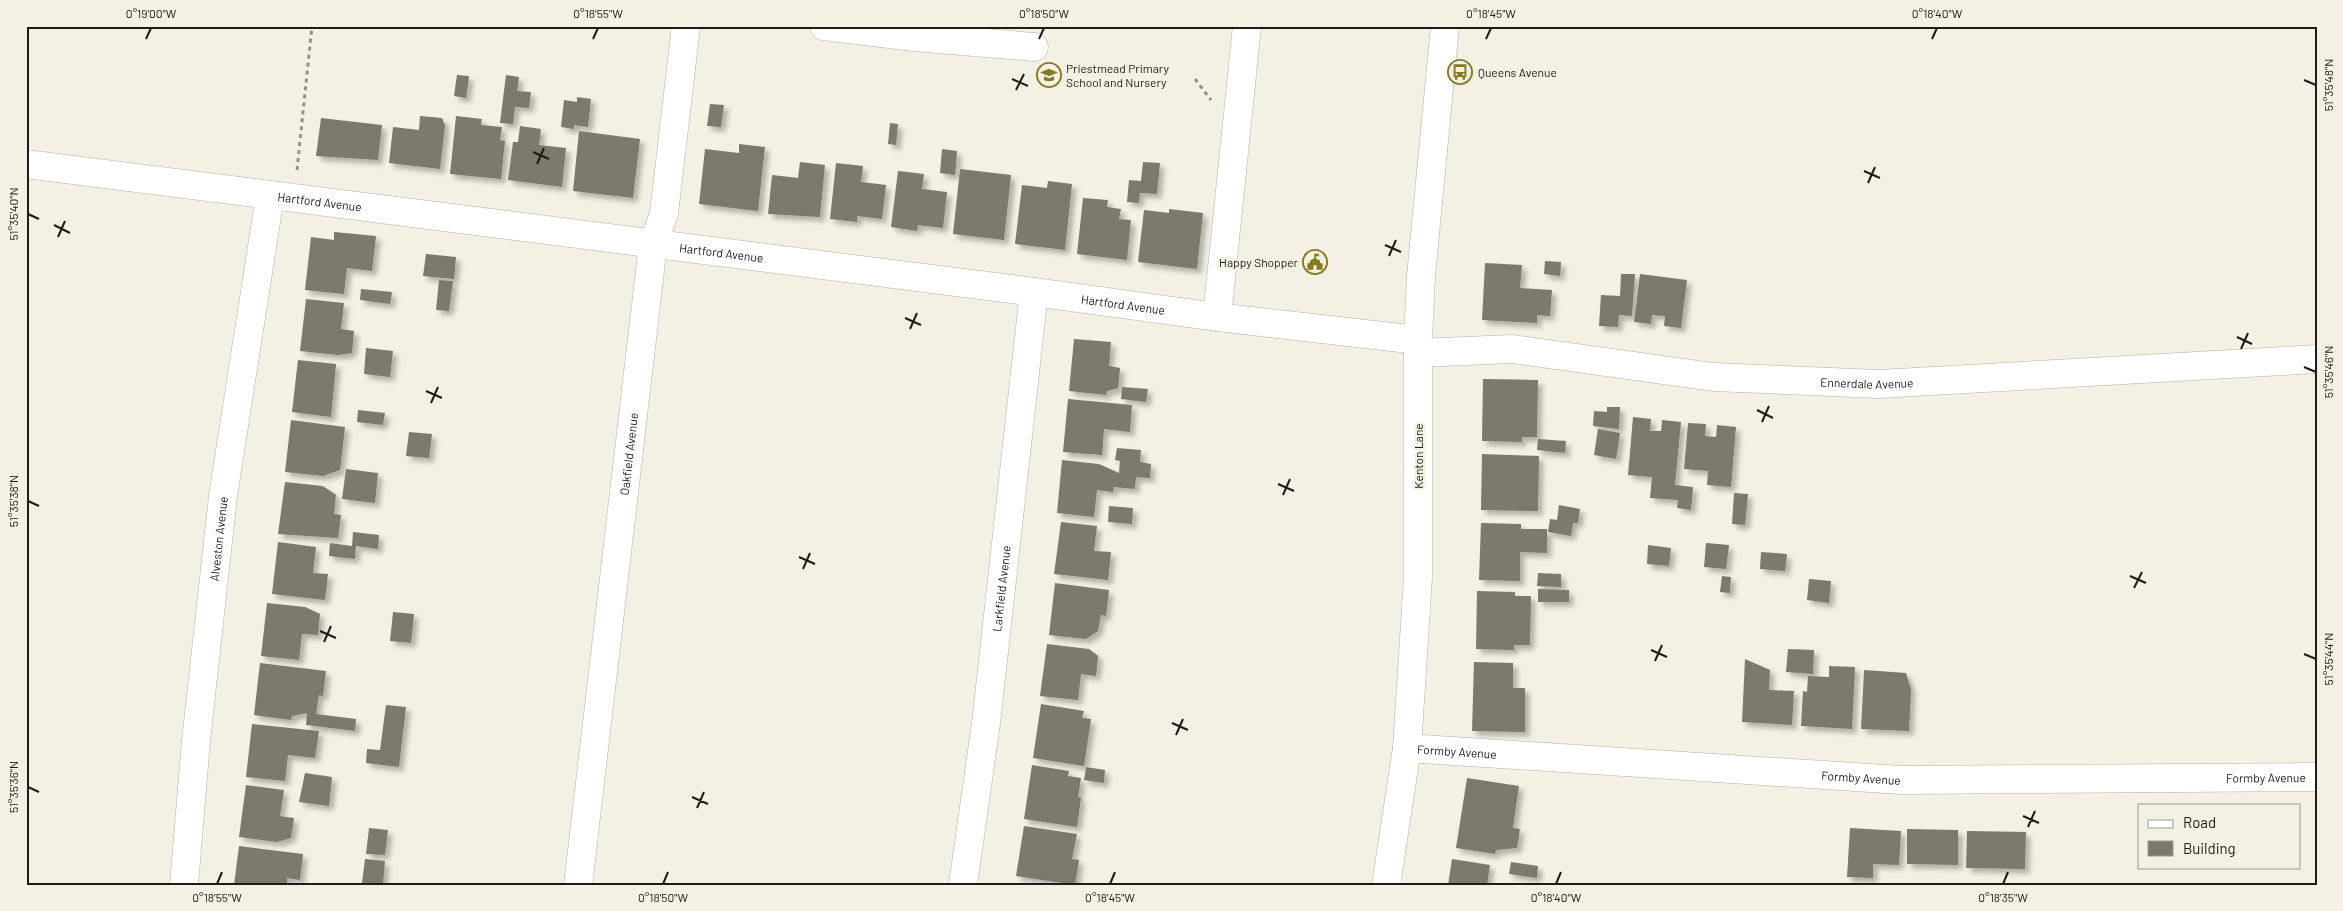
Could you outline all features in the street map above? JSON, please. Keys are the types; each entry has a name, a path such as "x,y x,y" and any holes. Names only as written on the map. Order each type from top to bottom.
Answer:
{"street":[{"name":"Oakfield Avenue","path":"578,885 652,244 664,213 686,26"},
{"path":"824,26 914,37 1034,47"},
{"path":"1217,318 1247,26"},
{"name":"Kenton Lane","path":"1386,885 1407,748 1418,577 1418,347 1421,276 1445,26"},
{"name":"Hartford Avenue","path":"26,164 1034,292 1418,347"},
{"name":"Alveston Avenue","path":"184,885 196,741 223,496 282,197"},
{"name":"Larkfield Avenue","path":"963,885 986,723 1034,292"},
{"name":"Ennerdale Avenue","path":"1418,347 1512,349 1714,377 1879,384 2317,359"},
{"name":"Formby Avenue","path":"1407,748 1901,780 2317,777"}],"path":[{"path":"282,197 312,26"}],"building":[{"path":"457,75 469,76 466,98 454,96"},
{"path":"506,75 519,77 517,91 531,92 529,108 515,107 513,124 500,123"},
{"path":"577,97 591,99 588,127 574,125 574,129 561,127 564,100 577,102"},
{"path":"710,104 724,105 721,127 707,126"},
{"path":"420,116 442,118 445,126 440,169 389,163 393,127 419,130"},
{"path":"456,116 482,119 481,125 502,127 500,140 505,141 501,179 450,174"},
{"path":"321,118 382,125 378,160 316,156"},
{"path":"890,123 898,124 896,145 888,144"},
{"path":"520,126 541,129 539,145 566,148 562,187 508,180 513,142 518,142"},
{"path":"579,131 640,139 633,198 573,191"},
{"path":"739,144 765,147 758,211 699,204 705,149 739,153"},
{"path":"942,149 957,151 955,175 940,173"},
{"path":"800,162 825,165 820,217 768,214 772,175 798,178"},
{"path":"1143,162 1160,163 1157,194 1140,193 1139,203 1127,202 1129,180 1141,181"},
{"path":"836,163 863,166 861,182 886,185 882,219 857,216 857,222 830,219"},
{"path":"960,169 1011,175 1004,240 953,234"},
{"path":"898,171 924,174 922,189 947,192 943,228 918,225 917,231 891,227"},
{"path":"1048,181 1072,184 1065,250 1015,244 1022,185 1047,188"},
{"path":"1083,198 1108,200 1107,207 1121,209 1119,219 1131,220 1127,260 1077,254"},
{"path":"1169,209 1203,213 1197,269 1138,262 1144,210 1169,213"},
{"path":"334,232 376,236 372,271 347,268 344,294 305,290 311,237 334,240"},
{"path":"426,254 456,257 454,279 423,276"},
{"path":"1545,261 1561,262 1560,276 1544,274"},
{"path":"1485,263 1522,265 1520,288 1552,290 1550,316 1537,315 1537,323 1482,320"},
{"path":"1621,274 1635,274 1632,316 1619,315 1618,327 1599,326 1601,295 1620,296"},
{"path":"1640,274 1687,280 1681,328 1664,326 1665,316 1652,315 1651,324 1634,322"},
{"path":"439,280 453,281 449,311 436,310"},
{"path":"361,289 392,292 390,304 360,300"},
{"path":"306,299 344,303 341,329 354,331 352,353 338,355 300,351"},
{"path":"1074,339 1111,342 1109,366 1120,368 1118,388 1107,391 1106,395 1069,391"},
{"path":"366,348 393,351 390,377 364,374"},
{"path":"298,360 336,364 331,417 292,412"},
{"path":"1483,379 1538,380 1537,437 1522,437 1522,442 1482,441"},
{"path":"1122,387 1148,389 1146,402 1121,399"},
{"path":"1068,399 1132,405 1130,432 1104,429 1102,455 1063,452"},
{"path":"1607,407 1620,407 1619,429 1593,426 1594,411 1607,412"},
{"path":"358,410 385,413 383,425 357,422"},
{"path":"1633,417 1651,419 1650,431 1661,431 1662,420 1681,422 1675,485 1693,487 1691,510 1677,508 1678,500 1650,498 1652,477 1628,475"},
{"path":"291,420 345,427 340,470 323,476 285,472"},
{"path":"1688,423 1706,424 1705,436 1716,437 1717,425 1736,427 1731,487 1707,485 1708,471 1684,469"},
{"path":"1598,429 1620,433 1616,459 1594,455"},
{"path":"409,432 432,434 429,458 406,456"},
{"path":"1538,439 1566,441 1565,453 1537,450"},
{"path":"1117,448 1141,450 1140,462 1151,464 1150,478 1136,477 1135,489 1114,487 1113,492 1097,490 1094,517 1057,513 1062,460 1099,464 1119,473 1120,461 1115,460"},
{"path":"1482,454 1539,456 1538,511 1481,510"},
{"path":"346,469 378,473 375,503 342,499"},
{"path":"285,482 323,486 336,495 334,514 341,515 338,538 278,534"},
{"path":"1734,493 1748,494 1745,525 1732,524"},
{"path":"1559,505 1580,509 1578,523 1573,523 1571,536 1548,532 1550,519 1557,520"},
{"path":"1109,506 1133,508 1132,524 1108,522"},
{"path":"1061,522 1097,526 1094,551 1111,552 1108,580 1054,574"},
{"path":"1481,523 1521,524 1521,529 1547,529 1547,553 1520,552 1520,581 1479,580"},
{"path":"353,532 379,535 378,549 356,546 355,559 329,556 330,543 352,546"},
{"path":"278,542 316,547 313,573 328,574 325,600 272,594"},
{"path":"1706,543 1729,545 1726,569 1704,567"},
{"path":"1648,545 1671,548 1669,566 1647,564"},
{"path":"1761,552 1787,554 1785,571 1760,569"},
{"path":"1538,573 1561,574 1561,587 1537,586"},
{"path":"1722,576 1731,577 1730,593 1720,592"},
{"path":"1809,579 1831,581 1829,603 1807,600"},
{"path":"1055,583 1109,590 1106,616 1101,615 1098,631 1086,639 1049,635"},
{"path":"1538,589 1569,590 1569,602 1538,602"},
{"path":"1477,591 1515,592 1515,596 1531,596 1530,645 1514,645 1514,650 1476,649"},
{"path":"267,603 305,607 320,614 318,635 302,634 299,660 261,656"},
{"path":"393,612 414,614 411,643 390,641"},
{"path":"1047,644 1089,649 1098,656 1096,676 1081,674 1078,700 1040,696"},
{"path":"1788,649 1814,650 1813,674 1786,672"},
{"path":"1745,659 1770,670 1769,690 1794,691 1792,725 1742,722"},
{"path":"1474,662 1513,663 1513,688 1525,688 1525,732 1472,731"},
{"path":"260,663 326,671 323,696 319,695 316,714 356,719 355,731 306,725 307,713 292,716 291,720 254,715"},
{"path":"1829,666 1855,667 1852,729 1801,726 1803,691 1807,692 1808,676 1829,677"},
{"path":"1864,670 1906,673 1911,689 1909,731 1861,729"},
{"path":"1041,704 1084,711 1082,718 1091,719 1084,766 1033,758"},
{"path":"386,705 406,707 399,767 366,763 367,749 380,750"},
{"path":"252,724 319,731 315,758 288,755 285,781 246,777"},
{"path":"1032,765 1069,771 1068,776 1081,778 1078,797 1081,798 1077,827 1024,819"},
{"path":"1086,767 1105,770 1104,783 1084,780"},
{"path":"305,773 332,777 329,806 299,802"},
{"path":"1467,778 1519,786 1513,828 1520,829 1517,848 1496,850 1495,854 1456,848"},
{"path":"246,785 284,790 280,816 294,818 291,838 277,842 239,837"},
{"path":"1024,826 1077,834 1072,859 1079,860 1075,885 1016,876"},
{"path":"369,828 388,830 385,855 366,854"},
{"path":"1850,828 1901,831 1899,865 1873,864 1873,878 1847,877"},
{"path":"1907,829 1958,830 1958,865 1907,864"},
{"path":"1967,831 2026,832 2025,869 1966,868"},
{"path":"239,846 303,854 300,880 287,878 287,885 234,885"},
{"path":"365,859 385,861 383,885 362,883"},
{"path":"1452,859 1490,865 1487,885 1448,885"},
{"path":"1511,862 1538,866 1537,878 1509,874"}],"place":[{"name":"Queens Avenue","path":"1460,72"},
{"name":"Priestmead Primary School and Nursery","path":"1049,75"},
{"name":"Happy Shopper","path":"1315,262"}]}
